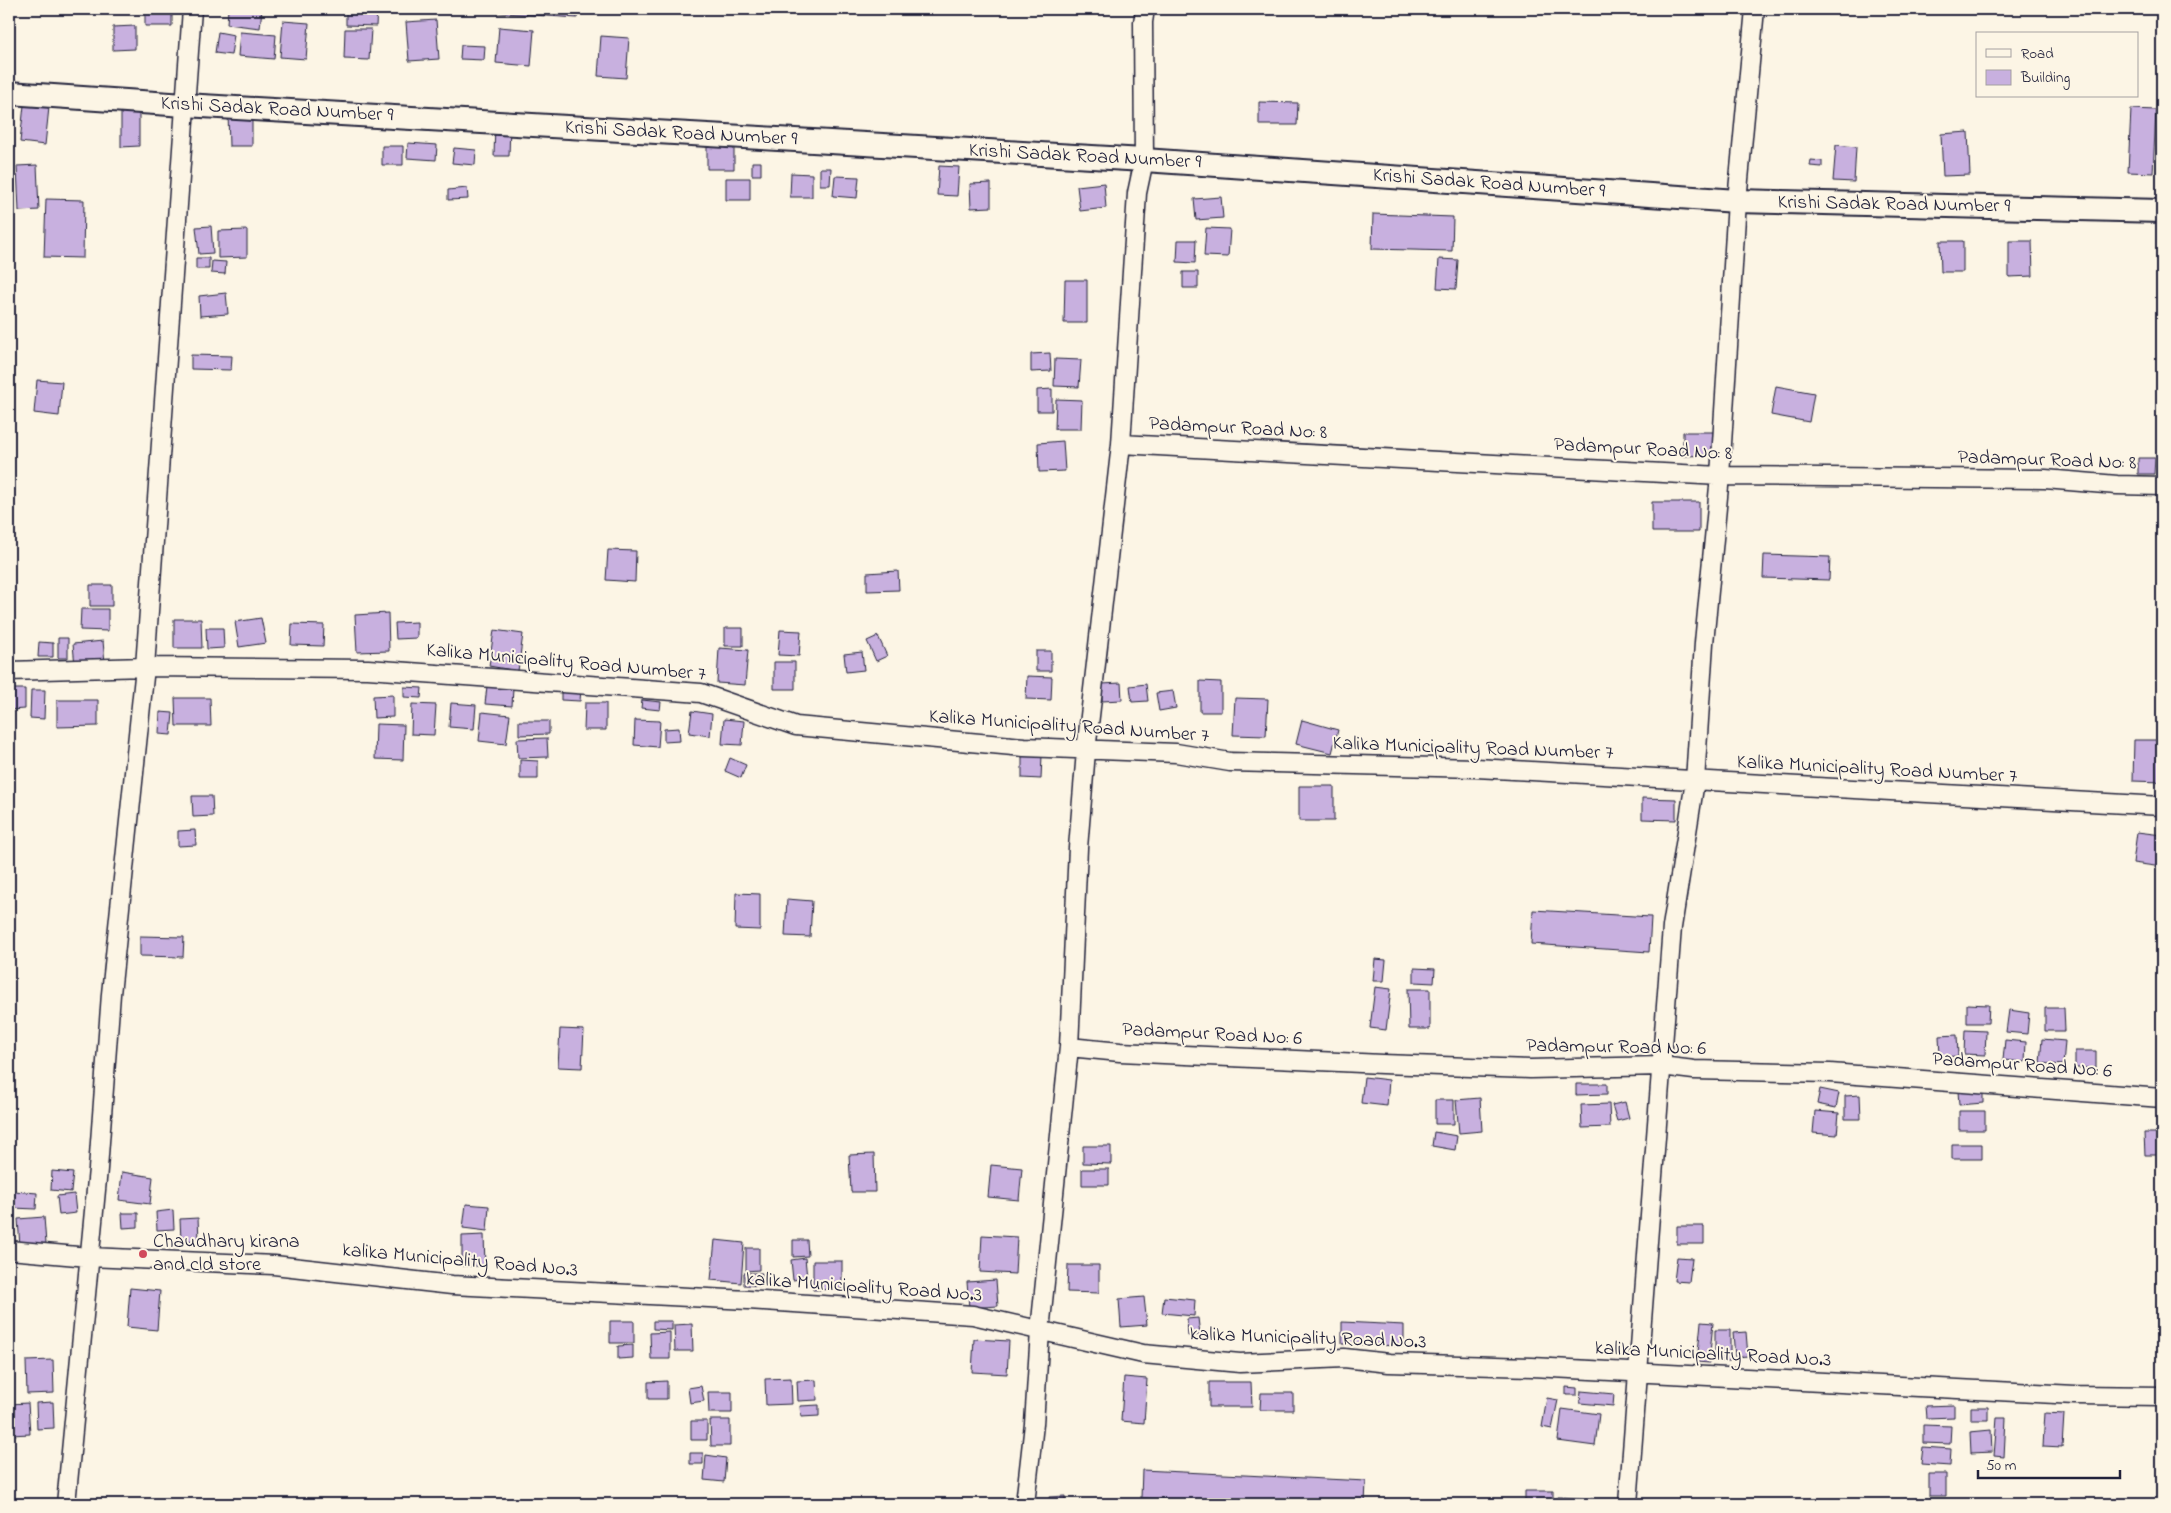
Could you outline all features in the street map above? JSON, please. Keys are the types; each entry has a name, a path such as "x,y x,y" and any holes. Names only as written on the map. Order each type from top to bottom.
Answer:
{"street":[{"path":"66,1504 111,994 145,667 192,9"},
{"path":"1025,1504 1034,1424 1040,1331 1069,1047 1078,848 1086,751 1121,444 1137,193 1144,160 1143,22 1145,9"},
{"path":"1628,1504 1636,1373 1672,927 1695,781 1704,643 1720,476 1737,201 1755,9"},
{"name":"Krishi Sadak Road Number 9","path":"9,92 185,105 1144,160 1737,201 2162,211"},
{"name":"Padampur Road No: 8","path":"1121,444 1720,476 2045,479 2117,485 2162,486"},
{"name":"Kalika Municipality Road Number 7","path":"9,670 145,667 368,669 700,692 796,726 1024,747 1086,751 1176,753 1230,762 1476,768 2162,806"},
{"name":"Padampur Road No: 6","path":"1069,1047 1120,1052 1530,1069 1661,1066 1694,1070 1830,1074 2162,1098"},
{"name":"kalika Municipality Road No.3","path":"9,1250 89,1257 274,1265 452,1285 748,1300 973,1315 1143,1354 1240,1363 1344,1358 1389,1363 1532,1367 2075,1395 2162,1396"}],"building":[{"path":"172,9 172,26 145,26 145,10"},
{"path":"228,9 262,9 260,28 227,24"},
{"path":"346,9 377,9 376,26 346,25"},
{"path":"407,9 437,9 437,12 407,12"},
{"path":"489,9 578,9 577,18 489,12"},
{"path":"436,20 439,59 409,61 406,22"},
{"path":"283,21 309,23 306,59 280,57"},
{"path":"135,26 135,49 113,50 113,27"},
{"path":"499,27 534,30 531,66 496,63"},
{"path":"345,29 371,29 369,60 344,59"},
{"path":"218,32 234,35 231,55 215,53"},
{"path":"240,32 276,35 274,59 238,56"},
{"path":"601,36 629,38 626,78 598,76"},
{"path":"461,45 485,46 484,60 460,59"},
{"path":"25,96 50,98 45,145 20,142"},
{"path":"121,102 139,102 139,146 121,147"},
{"path":"1259,102 1298,103 1297,125 1259,125"},
{"path":"2131,109 2156,110 2153,173 2128,172"},
{"path":"228,113 252,113 252,146 229,146"},
{"path":"495,124 510,124 509,156 494,156"},
{"path":"1968,132 1970,175 1943,176 1941,134"},
{"path":"408,143 437,145 436,160 407,158"},
{"path":"1836,145 1856,147 1854,182 1833,181"},
{"path":"382,146 403,146 403,165 382,165"},
{"path":"707,147 734,147 734,169 707,169"},
{"path":"454,148 476,150 475,165 452,163"},
{"path":"1811,160 1822,161 1822,167 1810,166"},
{"path":"752,162 761,162 761,175 752,175"},
{"path":"37,165 39,210 19,211 17,166"},
{"path":"939,166 959,167 957,196 937,195"},
{"path":"820,168 831,168 830,185 820,185"},
{"path":"791,173 812,174 812,197 790,197"},
{"path":"835,176 859,177 857,198 833,196"},
{"path":"726,178 750,178 750,200 726,200"},
{"path":"991,183 991,207 971,208 970,184"},
{"path":"1104,183 1106,208 1080,211 1077,186"},
{"path":"467,188 468,199 448,200 448,190"},
{"path":"1221,197 1223,218 1196,220 1194,199"},
{"path":"46,199 84,200 83,258 44,257"},
{"path":"1373,214 1453,217 1452,251 1372,249"},
{"path":"211,226 213,253 199,254 196,227"},
{"path":"1206,228 1230,229 1228,257 1204,256"},
{"path":"247,230 247,257 218,258 218,231"},
{"path":"1178,240 1196,240 1195,263 1177,262"},
{"path":"1940,241 1963,241 1963,272 1941,272"},
{"path":"2009,241 2032,241 2033,276 2009,277"},
{"path":"196,258 209,258 209,269 196,269"},
{"path":"1439,259 1458,260 1456,289 1437,288"},
{"path":"212,261 226,262 225,274 211,273"},
{"path":"1183,272 1198,272 1198,288 1183,288"},
{"path":"1065,280 1087,280 1087,323 1064,323"},
{"path":"226,293 228,314 200,316 199,296"},
{"path":"1050,353 1051,371 1031,372 1031,354"},
{"path":"191,355 232,356 231,370 191,369"},
{"path":"1055,359 1081,360 1079,387 1054,386"},
{"path":"37,380 62,382 59,416 34,413"},
{"path":"1776,386 1814,393 1809,422 1771,415"},
{"path":"1052,389 1052,411 1037,411 1037,390"},
{"path":"1056,399 1082,400 1081,429 1055,429"},
{"path":"1683,432 1717,432 1718,455 1683,456"},
{"path":"1063,441 1065,471 1039,472 1038,443"},
{"path":"2138,458 2155,458 2154,474 2138,474"},
{"path":"1652,502 1699,502 1699,532 1652,532"},
{"path":"608,550 636,551 635,582 606,580"},
{"path":"1764,555 1830,557 1829,580 1763,578"},
{"path":"898,571 899,590 867,591 867,573"},
{"path":"90,585 112,585 112,606 90,606"},
{"path":"81,609 108,609 108,631 80,630"},
{"path":"388,613 389,651 357,652 355,615"},
{"path":"261,618 266,643 239,647 235,622"},
{"path":"174,619 201,619 202,648 174,648"},
{"path":"417,622 417,638 396,639 395,623"},
{"path":"292,624 324,625 323,646 291,645"},
{"path":"206,628 223,628 224,648 207,649"},
{"path":"725,628 743,628 743,646 725,646"},
{"path":"494,630 523,634 518,671 489,666"},
{"path":"780,630 801,631 799,656 778,655"},
{"path":"878,636 887,656 876,661 867,641"},
{"path":"58,638 68,638 68,658 58,658"},
{"path":"103,641 105,663 75,666 73,644"},
{"path":"39,642 53,643 53,657 38,657"},
{"path":"719,648 748,650 745,685 717,683"},
{"path":"1036,651 1051,651 1051,671 1036,671"},
{"path":"862,652 864,670 846,672 844,654"},
{"path":"774,662 795,662 795,689 774,689"},
{"path":"1027,676 1052,677 1051,700 1026,699"},
{"path":"1200,681 1221,682 1221,712 1200,712"},
{"path":"1121,683 1122,700 1102,701 1102,684"},
{"path":"1146,684 1148,701 1132,702 1130,686"},
{"path":"487,686 513,688 512,706 485,704"},
{"path":"404,687 422,688 421,698 404,697"},
{"path":"561,688 581,689 580,701 561,700"},
{"path":"9,689 25,689 25,709 9,710"},
{"path":"31,690 45,690 44,719 30,718"},
{"path":"1173,691 1176,708 1159,711 1156,693"},
{"path":"393,695 393,717 374,718 373,696"},
{"path":"175,698 210,698 211,726 176,726"},
{"path":"1235,698 1268,699 1266,736 1233,735"},
{"path":"57,700 98,700 98,726 57,727"},
{"path":"642,700 661,702 660,710 641,708"},
{"path":"451,703 476,705 474,729 449,727"},
{"path":"585,703 606,703 606,730 584,730"},
{"path":"412,704 436,705 434,735 411,734"},
{"path":"692,711 712,714 710,736 689,733"},
{"path":"160,712 173,713 171,735 159,734"},
{"path":"482,712 510,715 506,744 479,741"},
{"path":"724,719 744,721 742,745 722,744"},
{"path":"635,720 660,721 658,747 634,745"},
{"path":"1302,720 1338,730 1332,753 1296,744"},
{"path":"519,721 549,721 549,734 519,735"},
{"path":"376,724 404,725 403,760 375,759"},
{"path":"679,728 680,741 664,742 664,729"},
{"path":"547,738 548,757 518,758 517,739"},
{"path":"2134,740 2162,740 2162,782 2133,781"},
{"path":"1022,755 1042,755 1041,779 1022,778"},
{"path":"730,758 746,765 741,778 725,771"},
{"path":"520,760 538,761 538,779 520,779"},
{"path":"1299,786 1334,786 1334,821 1299,821"},
{"path":"192,796 212,796 213,816 193,817"},
{"path":"1642,798 1676,799 1676,820 1642,819"},
{"path":"195,830 196,845 178,846 178,831"},
{"path":"2137,832 2162,835 2162,867 2133,863"},
{"path":"736,893 760,894 760,930 735,929"},
{"path":"787,899 812,901 810,937 785,936"},
{"path":"1533,910 1651,917 1649,952 1531,944"},
{"path":"140,936 184,937 183,957 140,956"},
{"path":"1375,959 1386,960 1384,981 1373,981"},
{"path":"1414,968 1435,969 1434,983 1414,982"},
{"path":"1375,987 1391,989 1386,1030 1370,1028"},
{"path":"1408,989 1430,989 1430,1029 1409,1029"},
{"path":"1967,1004 1989,1005 1988,1023 1967,1023"},
{"path":"2045,1008 2064,1008 2065,1031 2045,1031"},
{"path":"2009,1010 2029,1013 2027,1034 2006,1032"},
{"path":"560,1029 584,1030 582,1068 558,1067"},
{"path":"1965,1030 1986,1031 1985,1055 1964,1054"},
{"path":"1957,1035 1958,1056 1940,1057 1939,1036"},
{"path":"2042,1039 2065,1041 2063,1065 2040,1063"},
{"path":"2005,1040 2026,1042 2025,1062 2003,1060"},
{"path":"2075,1051 2096,1051 2096,1068 2075,1068"},
{"path":"1364,1077 1389,1080 1387,1106 1361,1103"},
{"path":"1576,1084 1607,1084 1607,1094 1576,1095"},
{"path":"1820,1089 1839,1093 1836,1108 1817,1104"},
{"path":"1983,1090 1983,1103 1959,1105 1958,1091"},
{"path":"1860,1095 1861,1119 1845,1119 1845,1096"},
{"path":"1480,1098 1482,1131 1459,1133 1456,1100"},
{"path":"1435,1100 1454,1100 1454,1124 1435,1124"},
{"path":"1625,1102 1629,1118 1617,1121 1612,1105"},
{"path":"1609,1104 1610,1127 1582,1128 1581,1105"},
{"path":"1815,1111 1839,1113 1837,1135 1813,1133"},
{"path":"1959,1111 1985,1111 1985,1130 1959,1130"},
{"path":"1434,1132 1457,1136 1455,1150 1432,1146"},
{"path":"2144,1133 2162,1133 2162,1155 2145,1155"},
{"path":"1952,1144 1982,1144 1982,1159 1952,1159"},
{"path":"1083,1146 1111,1146 1111,1164 1083,1163"},
{"path":"874,1154 875,1192 851,1192 849,1155"},
{"path":"991,1165 1022,1168 1019,1200 988,1197"},
{"path":"1082,1169 1109,1169 1109,1185 1082,1185"},
{"path":"52,1171 73,1173 71,1192 51,1190"},
{"path":"122,1172 153,1177 150,1204 119,1200"},
{"path":"14,1191 37,1193 36,1209 13,1208"},
{"path":"74,1194 76,1213 59,1215 57,1196"},
{"path":"466,1204 489,1206 487,1231 463,1228"},
{"path":"173,1210 174,1229 157,1230 156,1212"},
{"path":"122,1213 138,1213 138,1227 123,1228"},
{"path":"44,1217 46,1244 20,1246 18,1219"},
{"path":"198,1218 199,1240 181,1241 180,1219"},
{"path":"1677,1226 1704,1226 1704,1244 1677,1244"},
{"path":"484,1235 485,1266 462,1266 462,1236"},
{"path":"982,1235 1017,1237 1015,1274 980,1272"},
{"path":"715,1240 744,1243 741,1283 711,1280"},
{"path":"793,1240 807,1240 808,1256 793,1257"},
{"path":"746,1248 759,1248 759,1270 746,1271"},
{"path":"1677,1257 1692,1258 1689,1282 1674,1281"},
{"path":"805,1258 807,1278 793,1280 791,1260"},
{"path":"813,1261 842,1261 842,1289 813,1290"},
{"path":"1068,1265 1099,1265 1099,1293 1067,1292"},
{"path":"744,1273 762,1273 762,1286 744,1285"},
{"path":"996,1280 998,1306 969,1308 967,1282"},
{"path":"130,1288 160,1291 157,1330 127,1327"},
{"path":"1144,1297 1147,1325 1121,1327 1119,1299"},
{"path":"1164,1297 1195,1300 1194,1316 1162,1313"},
{"path":"1198,1318 1200,1335 1188,1336 1187,1319"},
{"path":"610,1321 634,1321 634,1343 610,1343"},
{"path":"653,1321 672,1321 672,1330 653,1329"},
{"path":"1342,1322 1404,1325 1404,1346 1342,1344"},
{"path":"1701,1322 1713,1323 1709,1363 1697,1362"},
{"path":"692,1324 693,1351 675,1351 674,1325"},
{"path":"1715,1330 1730,1330 1730,1361 1715,1361"},
{"path":"670,1332 670,1359 651,1359 650,1333"},
{"path":"1746,1332 1748,1356 1735,1357 1733,1333"},
{"path":"974,1339 1009,1341 1007,1374 972,1372"},
{"path":"633,1345 633,1358 618,1359 618,1346"},
{"path":"53,1360 54,1393 27,1394 26,1361"},
{"path":"1124,1377 1147,1379 1144,1423 1121,1421"},
{"path":"791,1378 792,1404 766,1405 765,1379"},
{"path":"816,1380 817,1400 798,1401 797,1381"},
{"path":"667,1381 667,1399 648,1399 648,1382"},
{"path":"1209,1382 1251,1382 1252,1407 1209,1407"},
{"path":"701,1386 704,1401 690,1403 688,1388"},
{"path":"1566,1387 1577,1388 1577,1395 1566,1395"},
{"path":"1581,1391 1614,1394 1613,1406 1580,1403"},
{"path":"708,1392 732,1392 732,1413 709,1413"},
{"path":"1261,1393 1293,1393 1293,1410 1260,1410"},
{"path":"1547,1398 1558,1400 1552,1429 1542,1427"},
{"path":"53,1402 54,1428 37,1429 36,1403"},
{"path":"28,1403 30,1434 10,1435 9,1404"},
{"path":"819,1405 819,1416 801,1417 800,1406"},
{"path":"1954,1405 1954,1417 1927,1418 1926,1406"},
{"path":"1971,1407 1988,1407 1988,1420 1971,1420"},
{"path":"1562,1409 1599,1414 1595,1446 1558,1441"},
{"path":"2045,1413 2064,1414 2062,1447 2043,1446"},
{"path":"1997,1418 2006,1418 2004,1457 1994,1456"},
{"path":"710,1420 730,1420 730,1446 711,1446"},
{"path":"691,1421 707,1421 707,1440 691,1440"},
{"path":"1923,1425 1951,1426 1950,1444 1923,1443"},
{"path":"1991,1430 1992,1452 1971,1453 1970,1432"},
{"path":"1923,1447 1951,1449 1950,1466 1921,1464"},
{"path":"690,1453 703,1453 703,1464 690,1464"},
{"path":"706,1455 726,1458 724,1482 704,1480"},
{"path":"1142,1470 1366,1481 1365,1504 1270,1504 1141,1498"},
{"path":"1929,1474 1946,1474 1946,1496 1929,1496"},
{"path":"1525,1491 1553,1491 1553,1504 1525,1504"},
{"path":"1065,1496 1065,1504 1050,1504 1049,1497"},
{"path":"1558,1497 1593,1499 1592,1504 1557,1504"}],"place":[{"name":"Chaudhary kirana and cld store","path":"143,1254"}]}
